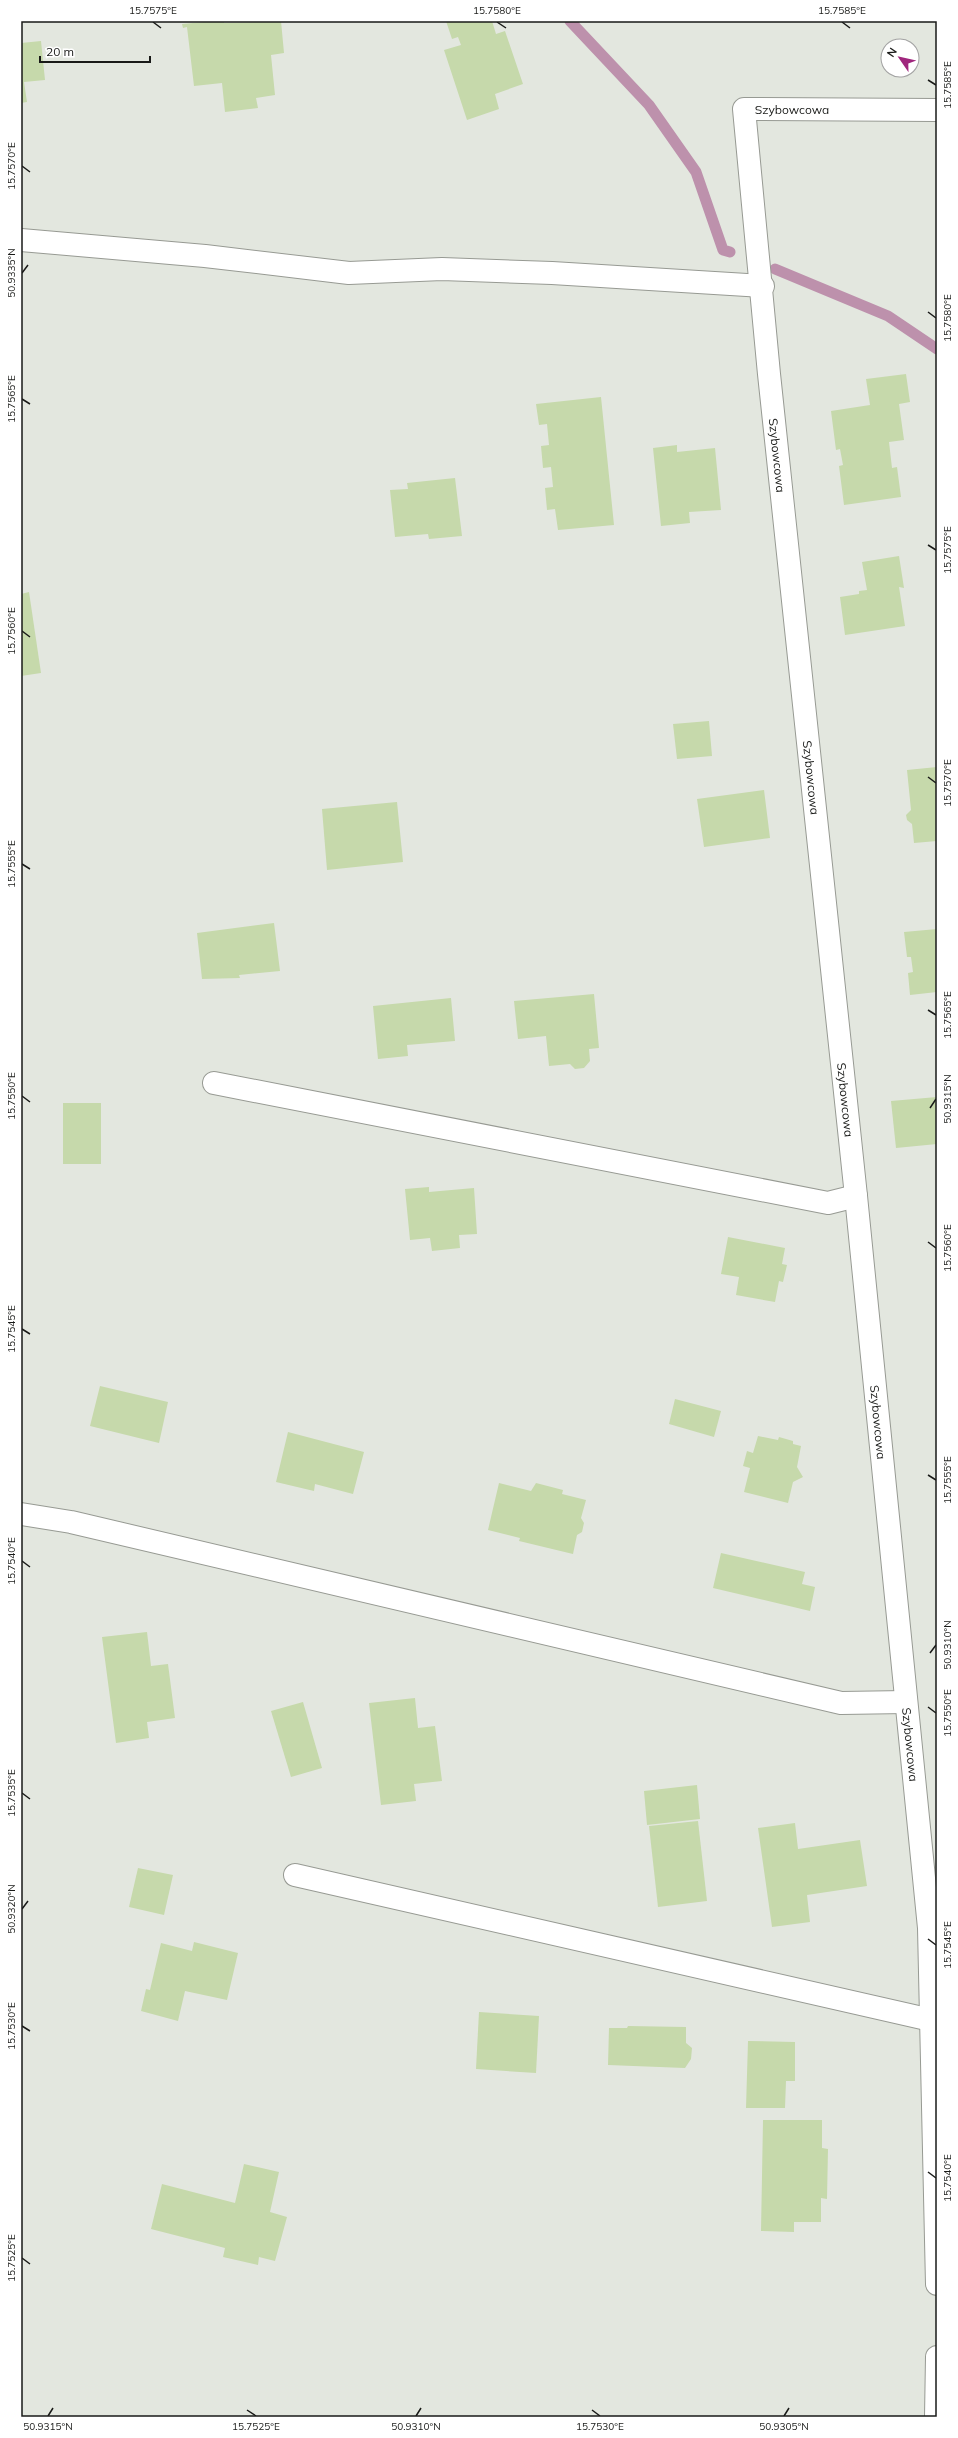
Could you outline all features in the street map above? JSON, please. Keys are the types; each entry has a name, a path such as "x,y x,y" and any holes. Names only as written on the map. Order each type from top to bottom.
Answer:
{"street":[{"name":"Szybowcowa","path":"937,110 744,109 762,286 769,374 856,1196 929,1928 937,2284"},
{"path":"21,240 205,256 348,273 442,269 552,273 762,286"},
{"path":"214,1083 828,1203 856,1196"},
{"path":"21,1514 71,1522 841,1703 906,1702"},
{"path":"295,1875 931,2020"},
{"path":"936,2417 937,2357"}],"building":[{"path":"224,21 224,23 281,21 284,53 271,55 275,95 256,98 258,108 225,112 222,83 194,86 187,27 183,28 182,24"},
{"path":"446,21 492,21 496,34 505,31 523,84 495,94 499,109 467,120 444,50 461,45 458,37 452,39"},
{"path":"41,41 45,80 24,82 27,102 21,103 21,43"},
{"path":"906,374 910,402 899,404 904,440 889,442 892,468 897,467 901,497 844,505 839,466 843,465 840,449 836,450 831,411 870,405 866,379"},
{"path":"601,397 614,525 558,530 555,509 547,510 545,488 553,487 551,467 543,468 541,446 549,445 547,424 539,425 536,404"},
{"path":"677,445 677,452 715,448 721,510 689,512 690,523 661,526 653,448"},
{"path":"455,478 462,536 429,539 428,534 395,537 390,490 408,489 407,483"},
{"path":"899,556 904,588 899,587 905,626 845,635 840,597 859,594 859,591 867,590 862,562"},
{"path":"29,592 41,673 21,676 21,594"},
{"path":"709,721 712,756 677,759 673,724"},
{"path":"937,767 937,841 914,843 912,824 907,820 906,815 911,810 907,770"},
{"path":"764,790 770,838 704,847 697,799"},
{"path":"397,802 403,862 327,870 322,809"},
{"path":"274,923 280,971 239,975 240,978 202,979 197,933"},
{"path":"937,929 937,992 910,995 908,973 913,972 911,957 907,957 904,932"},
{"path":"594,994 599,1048 589,1049 590,1061 584,1068 575,1069 570,1064 549,1066 546,1036 518,1039 514,1001"},
{"path":"451,998 455,1041 407,1045 408,1056 378,1059 373,1006"},
{"path":"937,1097 937,1144 896,1148 891,1101"},
{"path":"63,1103 101,1103 101,1164 63,1164"},
{"path":"429,1187 429,1192 474,1188 477,1234 459,1235 460,1248 432,1251 430,1238 410,1240 405,1189"},
{"path":"728,1237 785,1248 782,1264 787,1265 783,1282 779,1281 775,1302 736,1295 739,1277 721,1274"},
{"path":"100,1386 168,1402 159,1443 90,1426"},
{"path":"675,1399 721,1411 714,1437 669,1424"},
{"path":"288,1432 364,1452 353,1494 315,1484 314,1491 276,1482"},
{"path":"758,1436 778,1440 779,1437 793,1441 793,1444 801,1446 797,1467 803,1477 793,1482 788,1503 744,1492 750,1468 743,1466 747,1451 753,1453"},
{"path":"499,1483 531,1491 536,1483 563,1490 562,1494 586,1500 581,1518 584,1523 582,1532 577,1535 573,1554 519,1541 520,1538 488,1530"},
{"path":"721,1553 805,1572 802,1584 815,1587 810,1611 713,1588"},
{"path":"147,1632 151,1666 168,1664 175,1718 147,1722 149,1738 116,1743 102,1637"},
{"path":"415,1698 418,1728 435,1726 442,1781 414,1784 416,1801 381,1805 369,1703"},
{"path":"303,1702 322,1768 291,1777 271,1711"},
{"path":"697,1785 700,1819 647,1825 644,1791"},
{"path":"698,1821 707,1901 658,1907 649,1826"},
{"path":"795,1823 798,1849 860,1840 867,1886 807,1895 810,1922 772,1927 758,1828"},
{"path":"138,1868 173,1875 164,1915 129,1907"},
{"path":"194,1942 238,1953 227,2000 185,1991 178,2021 141,2011 146,1989 150,1990 161,1943 192,1951"},
{"path":"479,2012 539,2016 536,2073 476,2069"},
{"path":"628,2026 686,2027 686,2043 692,2048 691,2059 685,2068 608,2065 609,2028 627,2028"},
{"path":"748,2041 795,2042 795,2081 786,2081 785,2108 746,2108"},
{"path":"763,2120 822,2120 822,2148 828,2149 827,2199 821,2198 821,2222 794,2222 794,2232 761,2231"},
{"path":"244,2164 279,2172 270,2212 287,2217 275,2261 259,2257 258,2265 223,2257 225,2248 151,2229 162,2184 235,2203"}],"waterway":[{"path":"570,21 649,105 696,172 723,250 730,252"},
{"path":"775,269 888,316 937,349"}]}
